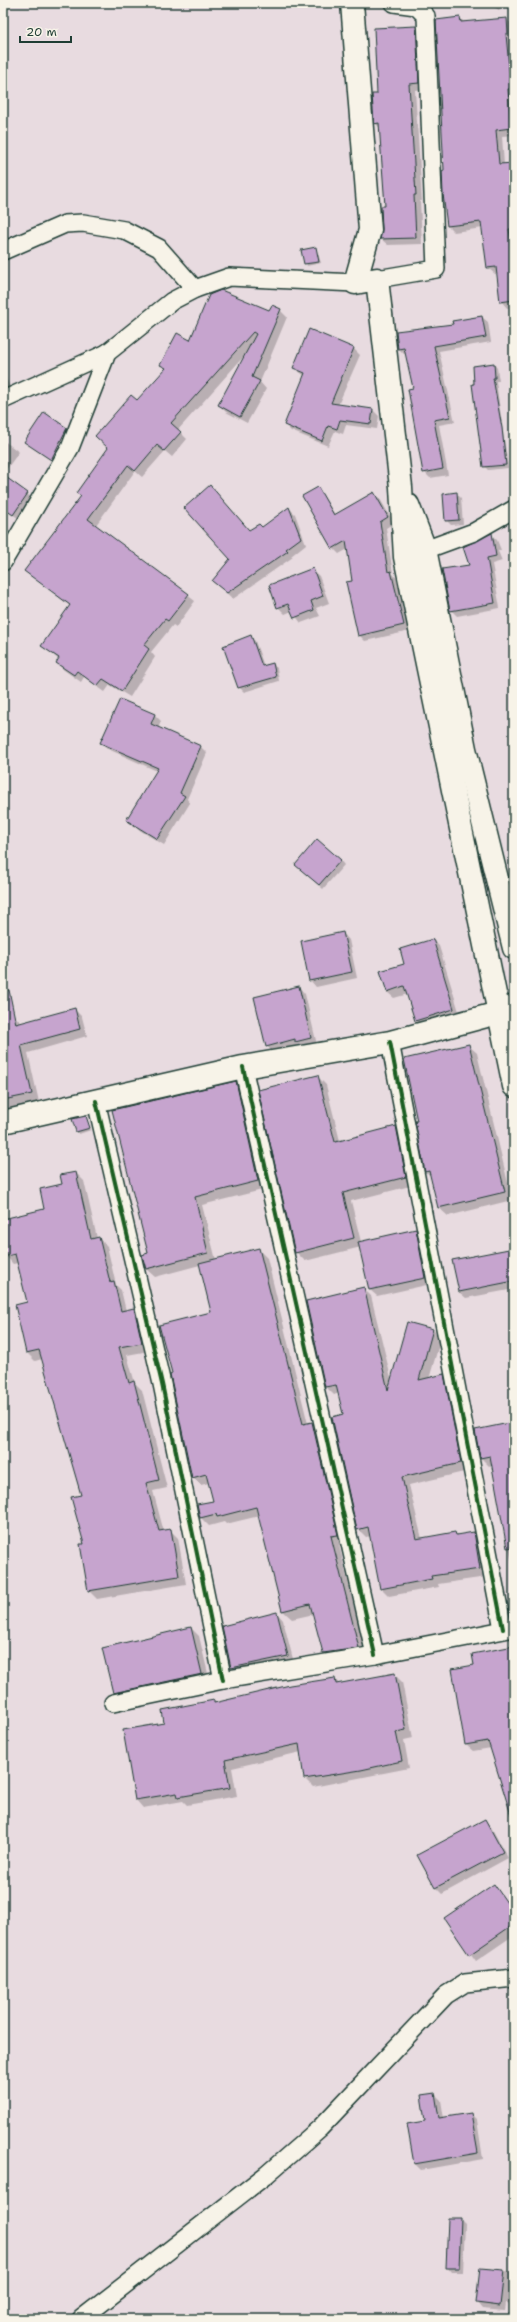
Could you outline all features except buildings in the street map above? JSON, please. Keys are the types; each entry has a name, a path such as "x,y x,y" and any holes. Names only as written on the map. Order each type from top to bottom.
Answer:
{"main road":[{"path":"348,5 370,230 355,283 377,279 401,487 404,557 455,752 514,948"},
{"path":"401,487 425,550 455,752 506,1009 514,1086"},
{"path":"3,1122 243,1067 390,1042 506,1009"}],"street":[{"path":"377,279 436,269 426,16 416,6 394,3"},
{"path":"3,251 65,224 83,223 124,230 159,248 195,289"},
{"path":"3,400 108,353 172,301 195,289 230,277 355,283"},
{"path":"3,562 70,448 108,353"},
{"path":"404,557 474,532 514,509"},
{"path":"113,1703 224,1680 375,1655 508,1629 390,1042"},
{"path":"243,1067 375,1655"},
{"path":"96,1101 162,1384 224,1680"},
{"path":"81,2319 266,2175 320,2128 446,1995 465,1983 514,1978"}],"cycle path":[{"path":"390,1042 503,1629"},
{"path":"243,1067 375,1655"},
{"path":"96,1101 162,1384 223,1680"}]}
